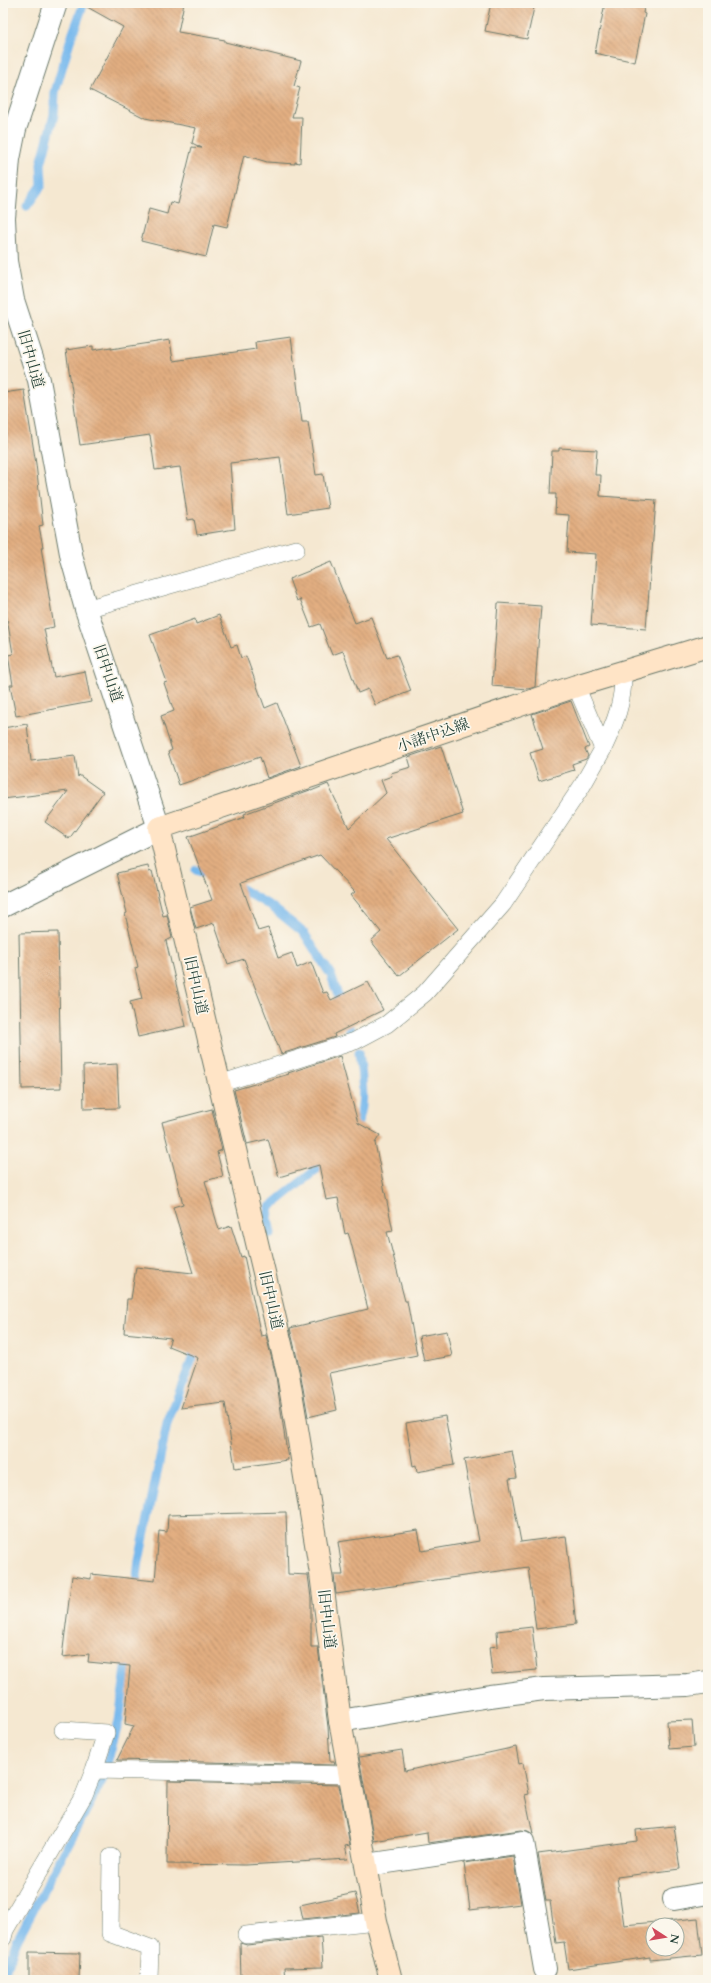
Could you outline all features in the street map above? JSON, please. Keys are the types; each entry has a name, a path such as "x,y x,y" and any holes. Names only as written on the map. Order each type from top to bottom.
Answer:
{"main road":[{"name":"小諸中込線","path":"159,828 576,686 708,646"},
{"name":"旧中山道","path":"159,828 288,1374 321,1574 340,1722 351,1775 376,1921 391,1980"}],"street":[{"name":"旧中山道","path":"56,3 15,129 10,159 4,218 6,254 13,300 39,380 62,516 72,559 86,609 159,828"},
{"path":"3,906 159,828"},
{"path":"340,1722 490,1696 544,1689 688,1685 708,1682"},
{"path":"367,1865 523,1842 545,1969"},
{"path":"674,1899 708,1893"}],"lane":[{"path":"86,609 296,549"},
{"path":"219,1084 355,1041 387,1024 425,993 503,904 582,786 603,749 617,715 623,690 623,672"},
{"path":"576,686 603,749"},
{"path":"3,1938 5,1930 84,1795 106,1733 63,1730"},
{"path":"94,1770 351,1775"},
{"path":"111,1856 110,1933 150,1948 149,1980"},
{"path":"246,1935 376,1921"}],"building":[{"path":"80,3 184,3 178,32 225,40 225,42 301,61 294,86 300,88 292,117 302,117 300,163 267,162 244,155 227,227 214,224 206,257 141,241 149,209 167,214 170,202 178,204 192,147 202,148 192,143 196,128 145,118 90,90 123,27"},
{"path":"491,3 535,3 527,39 485,31"},
{"path":"605,3 645,3 643,13 645,14 635,62 595,53"},
{"path":"291,337 302,422 308,422 316,475 323,474 328,508 288,514 280,457 230,463 235,529 197,535 194,519 188,520 180,467 155,470 150,435 80,445 66,350 93,346 93,350 111,347 111,349 170,340 173,361 256,349 255,342"},
{"path":"24,390 36,464 43,525 39,526 43,547 41,547 54,627 44,629 54,677 85,671 91,702 16,716 10,685 13,685 8,655 13,654 3,594 3,393"},
{"path":"559,448 597,450 595,475 601,475 600,496 656,500 646,629 591,625 596,554 567,552 569,515 555,514 556,494 550,494 552,451 559,451"},
{"path":"331,562 355,623 371,617 387,658 397,655 411,691 375,705 368,689 358,693 343,651 332,655 320,624 311,627 300,599 297,601 289,579"},
{"path":"498,603 541,606 535,687 528,689 492,686"},
{"path":"219,615 231,647 237,645 241,658 246,656 265,708 277,703 301,766 267,778 260,757 179,785 168,752 172,750 161,716 174,711 164,683 167,682 150,635 195,619 196,624"},
{"path":"571,701 589,747 585,749 588,756 586,759 572,764 574,770 539,781 530,753 543,749 532,714"},
{"path":"27,724 31,761 75,756 78,777 79,775 103,792 69,839 45,822 68,791 3,799 3,728"},
{"path":"441,746 463,814 386,839 458,929 399,976 371,941 381,932 351,895 355,892 320,855 241,883 258,931 268,928 278,958 292,953 297,968 311,962 323,993 327,992 331,1000 368,982 383,1010 334,1034 335,1037 281,1054 244,959 228,964 214,923 196,929 190,907 212,900 188,837 245,817 244,814 328,784 349,828 386,793 381,780 392,776 391,773 411,767 408,757"},
{"path":"148,866 149,872 152,871 163,916 167,915 172,938 166,941 186,1026 138,1037 130,1002 142,999 135,968 138,967 117,873"},
{"path":"58,932 61,1088 22,1089 19,933"},
{"path":"340,1056 358,1123 380,1135 375,1143 393,1231 387,1232 405,1301 407,1301 417,1355 329,1373 337,1410 308,1417 300,1371 290,1328 368,1309 350,1239 348,1233 345,1234 338,1198 326,1200 319,1165 279,1177 268,1139 247,1144 234,1090 289,1074 288,1073"},
{"path":"117,1064 119,1108 84,1109 83,1066"},
{"path":"212,1109 222,1150 217,1152 223,1176 205,1181 219,1230 231,1226 241,1257 244,1256 261,1336 266,1335 276,1376 288,1460 235,1468 225,1403 181,1408 198,1358 168,1346 171,1338 124,1333 127,1299 131,1299 136,1267 193,1273 173,1207 183,1204 162,1122"},
{"path":"447,1331 452,1356 424,1361 419,1336"},
{"path":"445,1416 454,1465 417,1472 416,1465 413,1466 406,1423"},
{"path":"512,1451 517,1478 509,1479 521,1542 566,1536 576,1624 536,1629 528,1567 336,1594 334,1575 343,1575 338,1542 418,1530 422,1551 479,1541 464,1460"},
{"path":"286,1512 288,1574 308,1575 311,1598 311,1647 318,1647 328,1727 330,1761 334,1761 335,1765 117,1760 134,1726 125,1724 130,1666 88,1662 89,1654 62,1657 72,1576 91,1579 91,1574 155,1581 159,1531 167,1532 168,1515"},
{"path":"532,1627 537,1670 492,1674 489,1647 498,1646 497,1631"},
{"path":"692,1720 694,1747 669,1749 667,1721"},
{"path":"516,1747 519,1764 523,1763 529,1794 525,1795 533,1834 528,1831 521,1830 428,1843 427,1832 374,1841 359,1757 402,1750 405,1771"},
{"path":"168,1781 339,1785 350,1845 345,1846 348,1859 246,1865 167,1864"},
{"path":"674,1826 680,1869 617,1877 624,1925 645,1923 645,1957 650,1957 568,1969 564,1942 556,1943 550,1901 546,1901 538,1854 637,1841 636,1830"},
{"path":"513,1856 521,1904 470,1910 464,1863"},
{"path":"355,1893 360,1913 303,1919 300,1905"},
{"path":"698,1918 702,1955 685,1957 685,1919"},
{"path":"321,1937 323,1967 284,1968 285,1980 241,1980 240,1943 247,1945"},
{"path":"29,1952 80,1953 79,1980 29,1980"},
{"path":"650,1957 681,1957 650,1960"}],"waterway":[{"path":"27,206 42,185 41,164 54,115 55,92 70,41 84,3"},
{"path":"196,870 212,876"},
{"path":"233,884 272,907 304,933 331,975 350,1030"},
{"path":"353,1133 361,1114 363,1093 359,1052"},
{"path":"271,1234 268,1218 270,1207 328,1160"},
{"path":"135,1591 139,1561 167,1424 198,1344"},
{"path":"3,1975 17,1940 102,1781 119,1721 128,1653"}]}
